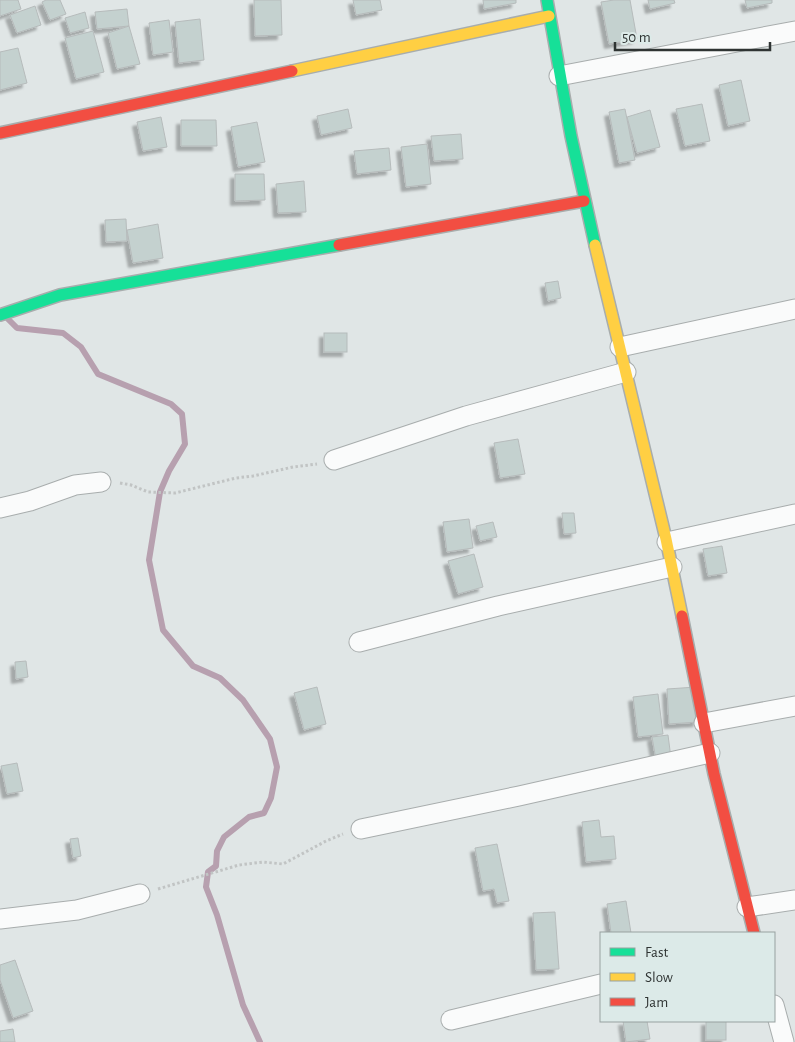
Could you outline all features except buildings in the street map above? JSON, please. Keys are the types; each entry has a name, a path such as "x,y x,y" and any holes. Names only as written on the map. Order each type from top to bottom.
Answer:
{"street":[{"path":"547,0 584,201 667,542 710,753 754,932"},
{"path":"0,133 549,16"},
{"path":"560,76 795,31"},
{"path":"0,315 60,295 584,201"},
{"path":"620,347 795,309"},
{"path":"334,460 466,416 626,372"},
{"path":"0,508 75,485 102,482"},
{"path":"667,542 795,514"},
{"path":"359,642 498,606 672,567"},
{"path":"704,723 795,706"},
{"path":"361,829 710,753"},
{"path":"0,919 77,910 140,894"},
{"path":"747,907 795,900"},
{"path":"451,1020 600,984"},
{"path":"775,1009 784,1042"}],"path":[{"path":"102,482 131,485 148,492 175,493 236,478 334,460"},
{"path":"140,894 239,865 263,862 283,864 326,841 361,829"}],"waterway":[{"path":"8,319 17,328 63,333 81,347 98,374 171,404 182,414 185,444 169,471 160,492 149,560 163,630 193,666 220,678 243,700 270,739 277,767 271,798 264,813 249,817 224,837 217,851 216,866 208,872 206,887 217,915 243,1005 260,1042"}],"traffic: fast":[{"path":"547,0 571,136 595,245"},
{"path":"0,315 60,295 339,245"}],"traffic: slow":[{"path":"292,71 549,16"},
{"path":"595,245 666,539 682,616"}],"traffic: jam":[{"path":"0,133 292,71"},
{"path":"339,245 584,201"},
{"path":"682,616 714,774 754,932"}]}
